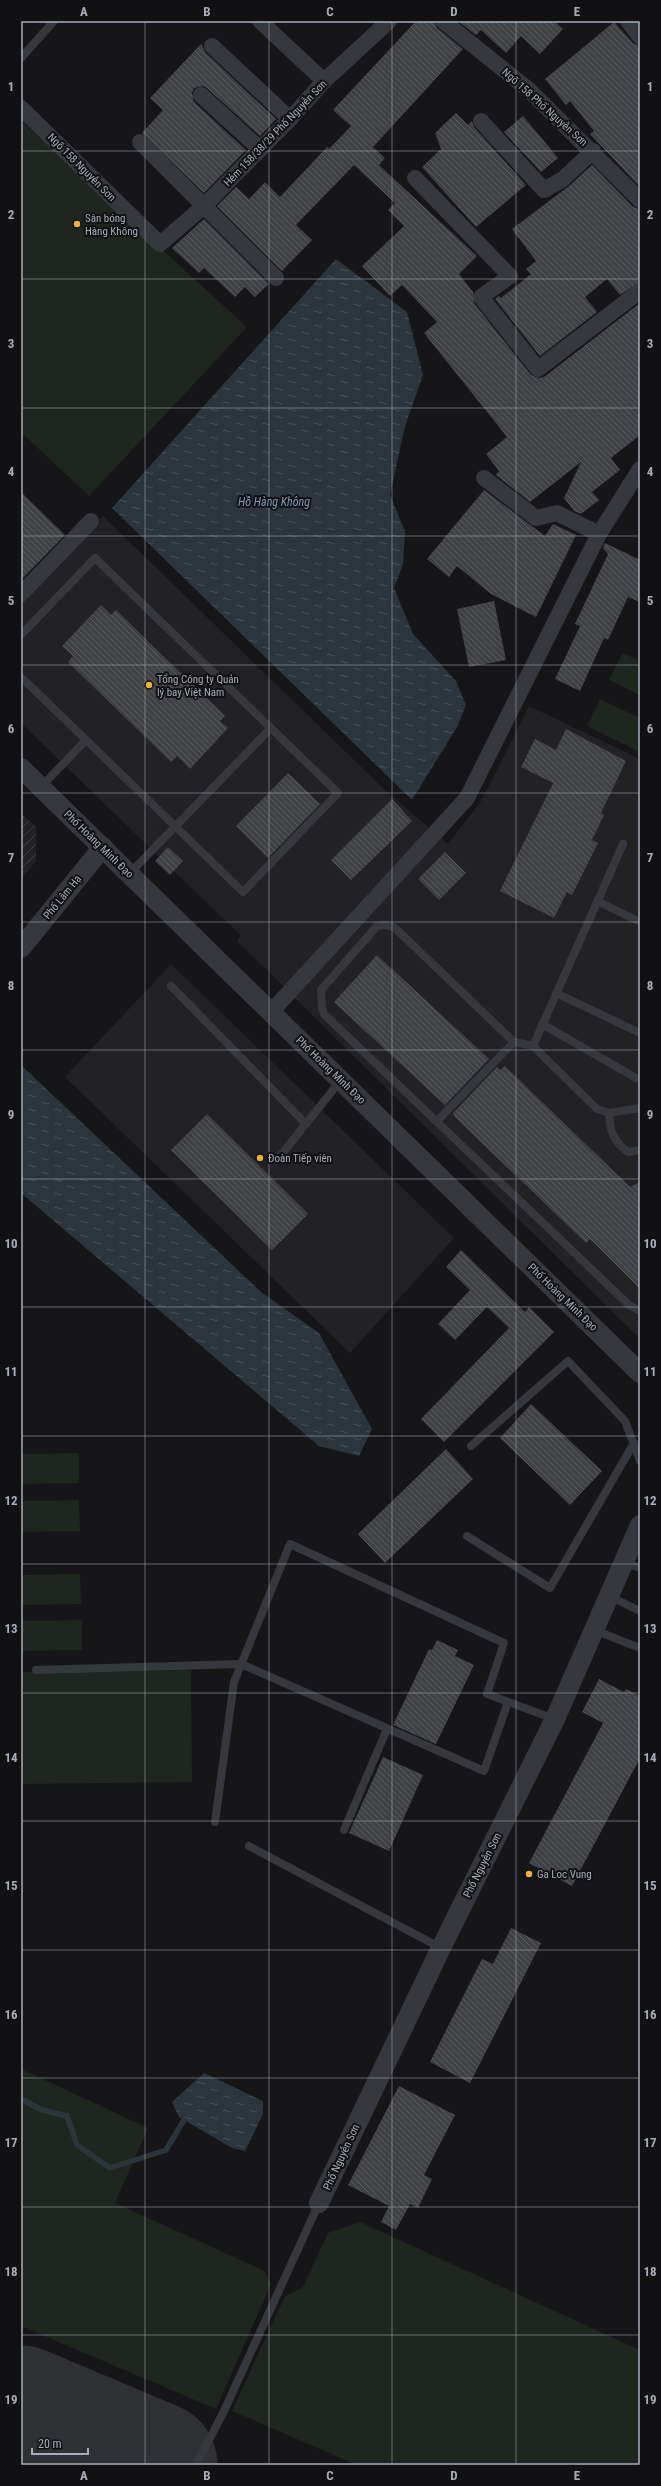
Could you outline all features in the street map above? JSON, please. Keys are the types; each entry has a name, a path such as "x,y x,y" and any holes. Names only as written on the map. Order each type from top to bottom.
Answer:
{"street":[{"path":"260,21 324,81"},
{"name":"Hẻm 158/38/29 Phố Nguyễn Sơn","path":"160,244 204,206 290,119 324,81 388,21"},
{"name":"Ngõ 158 Phố Nguyễn Sơn","path":"443,21 529,90 640,200"},
{"path":"628,21 640,36"},
{"path":"212,46 290,119"},
{"path":"201,95 260,149"},
{"name":"Ngõ 158 Nguyễn Sơn","path":"21,108 160,244"},
{"path":"481,121 544,190 563,179 593,152"},
{"path":"140,142 276,278"},
{"path":"416,178 510,276 482,297 538,369 640,291"},
{"path":"271,1012 467,798 599,534 640,469"},
{"path":"484,478 536,518 557,513 599,534"},
{"path":"21,594 91,521"},
{"name":"Phố Hoàng Minh Đạo","path":"21,768 103,846 640,1373"},
{"name":"Phố Lâm Hạ","path":"21,948 103,846"},
{"name":"Phố Nguyễn Sơn","path":"319,2203 441,1948 555,1719 609,1596 632,1565 640,1526"}],"lane":[{"path":"21,58 54,21"},
{"path":"21,635 95,558 338,793 243,892 21,677"},
{"path":"130,873 271,728"},
{"path":"41,787 86,740"},
{"path":"533,1046 623,844"},
{"path":"597,901 640,922"},
{"path":"640,1108 610,1113 597,1108 533,1046 514,1042 394,927 385,925 377,926 323,986 322,1007 324,1014 438,1120 629,1305 640,1311"},
{"path":"171,986 306,1124"},
{"path":"556,993 640,1033"},
{"path":"542,1024 636,1078 640,1078"},
{"path":"438,1120 514,1042"},
{"path":"281,1155 341,1080"},
{"path":"610,1113 610,1131 617,1144 628,1152 640,1150"},
{"path":"471,1446 568,1361 626,1421 640,1461"},
{"path":"467,1536 550,1588 634,1443"},
{"path":"215,1822 234,1682 290,1544 504,1643 486,1694 555,1719"},
{"path":"609,1596 640,1611"},
{"path":"594,1630 640,1648"},
{"path":"36,1670 241,1664 484,1771 508,1702"},
{"path":"344,1830 387,1729"},
{"path":"248,1846 441,1948"},
{"path":"196,2465 224,2411 319,2203"}],"shaded area":[{"name":"Sân bóng Hàng Không","path":"21,121 247,327 89,496 21,432"},
{"path":"103,516 383,788 448,844 481,801 529,706 640,759 640,1339 237,941 241,936 21,723 21,602"},
{"path":"623,653 640,661 640,695 609,680"},
{"path":"600,699 640,718 640,752 587,726"},
{"path":"21,813 36,827 36,861 21,879"},
{"name":"Đoàn Tiếp viên","path":"171,964 454,1238 350,1353 65,1077"},
{"path":"79,1453 79,1483 21,1484 21,1454"},
{"path":"79,1500 80,1531 21,1532 21,1501"},
{"path":"80,1574 81,1604 21,1605 21,1575"},
{"path":"82,1620 82,1650 21,1651 21,1621"},
{"path":"191,1670 192,1782 21,1784 21,1672"},
{"path":"21,2069 148,2128 115,2203 265,2271 271,2284 216,2409 21,2326"},
{"path":"360,2222 640,2350 640,2465 357,2465 232,2411 285,2296 303,2287 328,2233"}],"water":[{"name":"Hồ Hàng Không","path":"336,259 407,312 423,375 405,426 390,495 405,531 403,564 394,588 413,634 456,681 466,705 457,727 412,800 112,508"},
{"path":"21,1065 261,1292 319,1333 372,1429 359,1456 319,1446 21,1193"},
{"path":"204,2073 263,2101 263,2114 245,2151 232,2148 179,2117 172,2102"}],"building":[{"path":"416,21 434,21 437,28 463,49 373,147 385,158 379,165 477,256 459,274 473,292 474,303 531,375 539,378 544,377 640,303 640,435 611,458 620,470 592,492 599,500 581,514 574,511 564,498 581,462 530,502 496,475 499,471 486,454 507,437 424,333 437,322 402,285 390,296 362,266 404,226 388,210 395,203 354,165 296,225 312,240 282,271 217,206 236,187 249,199 265,182 280,197 327,147 329,149 351,126 333,110"},
{"path":"458,21 554,21 563,29 540,54 521,36 506,53 481,30 476,35"},
{"path":"614,22 633,43 640,46 640,187 590,134 594,131 570,101 566,105 545,79"},
{"path":"201,44 206,53 276,119 260,136 207,88 203,86 194,88 192,93 194,102 246,150 204,193 142,133 163,110 150,98"},
{"path":"456,113 468,125 472,121 474,127 526,185 476,227 422,167 441,149 435,133"},
{"path":"523,116 558,158 541,172 504,132"},
{"path":"592,165 633,207 640,209 640,282 620,295 607,279 585,297 597,312 540,356 495,299 499,296 501,298 531,274 526,269 536,261 512,229 569,186"},
{"path":"204,219 269,284 255,297 245,287 235,297 204,268 199,273 172,248"},
{"path":"484,490 545,536 553,524 576,535 536,617 491,594 457,566 449,577 427,559"},
{"path":"21,492 65,535 21,580"},
{"path":"605,543 640,560 640,602 628,597 608,640 604,638 580,691 555,679 580,626 575,624 608,554 603,548"},
{"path":"494,601 506,660 469,667 457,609"},
{"name":"Tổng Công ty Quản lý bay Việt Nam","path":"101,605 111,615 116,610 225,716 220,721 228,728 190,769 177,756 171,762 68,662 73,656 62,646"},
{"path":"566,729 626,761 601,813 604,815 592,840 598,843 572,895 567,892 554,918 500,891 553,783 521,767 535,739 556,750"},
{"path":"288,773 320,804 268,858 236,826"},
{"path":"392,799 412,821 351,880 331,860"},
{"path":"168,847 183,861 170,875 155,861"},
{"path":"445,852 466,873 439,900 418,879"},
{"path":"377,955 489,1059 445,1105 334,1002"},
{"path":"505,1066 630,1187 640,1182 640,1289 590,1239 586,1243 455,1117 453,1113 497,1067 500,1070"},
{"path":"207,1114 308,1214 272,1250 171,1150"},
{"path":"461,1250 525,1312 529,1307 554,1332 444,1442 421,1419 509,1328 487,1307 455,1340 438,1324 470,1290 446,1267"},
{"path":"531,1404 602,1471 570,1505 500,1438"},
{"path":"446,1449 473,1479 385,1563 358,1534"},
{"path":"437,1640 458,1650 455,1656 474,1665 436,1744 393,1725 429,1649 432,1650"},
{"path":"599,1679 624,1692 626,1689 640,1696 640,1758 572,1886 529,1863 603,1723 582,1712"},
{"path":"383,1757 423,1775 389,1851 349,1833"},
{"path":"511,1928 541,1943 470,2083 430,2062 482,1959 493,1964"},
{"path":"399,2086 455,2115 424,2175 432,2179 418,2208 410,2204 396,2230 381,2222 389,2206 348,2185"}],"waterway":[{"path":"21,2099 42,2110 67,2116 77,2145 110,2168 166,2150 184,2120"}],"runway":[{"path":"21,2409 154,2465"}],"place":[{"name":"Sân bóng Hàng Không","path":"77,224"},
{"name":"Tổng Công ty Quản lý bay Việt Nam","path":"149,685"},
{"name":"Đoàn Tiếp viên","path":"260,1158"},
{"name":"Ga Loc Vung","path":"529,1874"}]}
